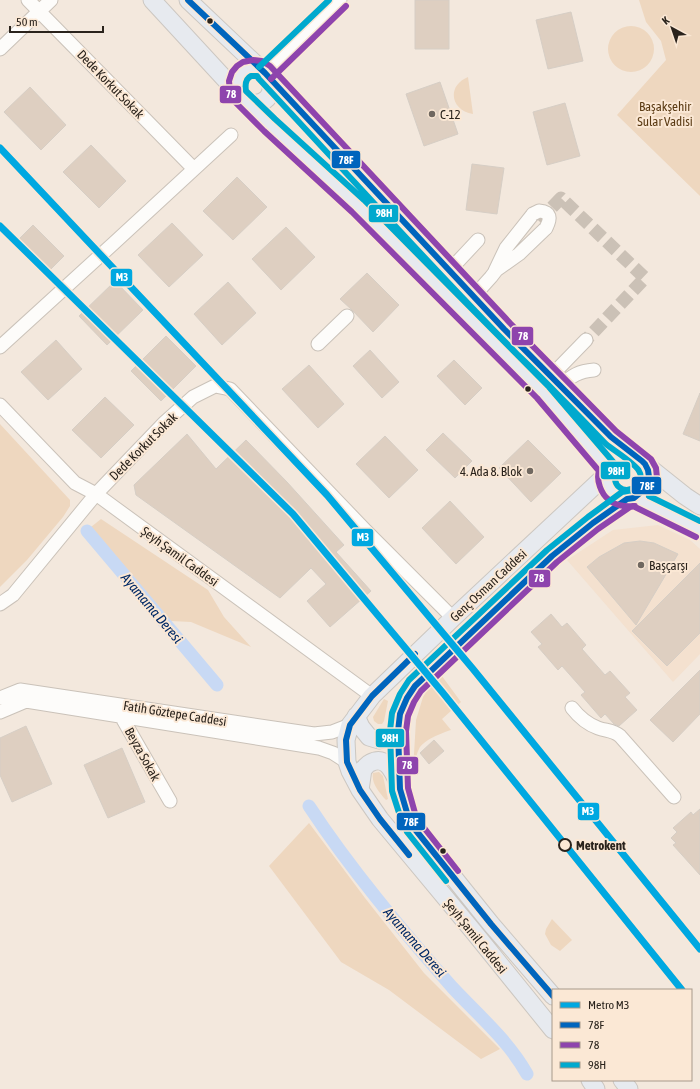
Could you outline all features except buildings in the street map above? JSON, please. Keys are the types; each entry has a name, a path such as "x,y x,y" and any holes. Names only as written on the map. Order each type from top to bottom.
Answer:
{"main road":[{"path":"152,0 243,99 269,125 358,206 543,393 607,472"},
{"path":"188,0 265,73 449,271 611,437 685,496 700,506"},
{"path":"249,69 265,73 272,88 268,98 259,104 243,99 236,89 236,84 240,74 249,69"},
{"path":"631,499 645,489 649,477 648,470 640,460 628,455 622,456 611,463 607,472 607,482 614,494 660,510 700,530"},
{"name":"Genç Osman Caddesi","path":"353,720 372,696 607,472"},
{"name":"Genç Osman Caddesi","path":"398,731 400,714 407,698 415,686 552,556 593,523 631,499"},
{"path":"353,720 369,737 379,740 389,738 398,731"},
{"name":"Şeyh Şamil Caddesi","path":"353,720 346,740 347,762 360,790 380,819 552,1029"},
{"name":"Şeyh Şamil Caddesi","path":"398,731 400,789 408,816 414,828 491,924 552,995"},
{"path":"360,790 363,769 370,763 379,761 385,763 392,769 400,789"},
{"path":"623,1081 629,1089"}],"street":[{"name":"Dede Korkut Sokak","path":"28,0 194,169"},
{"path":"0,49 51,0"},
{"path":"265,73 340,0"},
{"path":"0,347 231,135"},
{"path":"539,210 546,212 550,221 546,228 519,254 495,271 506,248 533,214 539,210"},
{"path":"449,271 478,240"},
{"path":"473,296 509,252"},
{"path":"318,344 346,316"},
{"path":"556,381 586,340"},
{"path":"556,381 569,378 577,373 594,370"},
{"name":"Dede Korkut Sokak","path":"0,604 13,595 96,494 165,422 193,397 215,386 230,389 365,530 453,618"},
{"name":"Şeyh Şamil Caddesi","path":"0,405 75,483 96,494 372,696"},
{"name":"Fatih Göztepe Caddesi","path":"0,698 20,690 319,748 333,753 347,762"},
{"name":"Fatih Göztepe Caddesi","path":"0,711 26,701 122,710 314,734 332,732 353,720"},
{"path":"572,708 584,721 598,729 612,731 620,736 674,797"},
{"name":"Beyza Sokak","path":"122,710 170,801"}],"shaded area":[{"path":"658,525 690,540 700,549 700,654 673,682 567,560 613,530"}],"green space":[{"name":"Başakşehir Sular Vadisi","path":"639,0 700,0 700,196 617,115 666,60 661,41 646,22"},
{"path":"631,26 644,30 650,36 654,49 650,62 644,68 631,72 618,68 612,62 608,49 612,36 618,30"},
{"path":"468,77 473,114 460,108 454,98 456,86"},
{"path":"0,424 70,500 70,506 63,517 27,560 0,587"},
{"path":"101,519 208,590 224,617 251,647 191,622 171,621 91,527"},
{"path":"439,672 461,702 442,719 451,730 433,737 421,746 417,754 413,771 416,720 423,697"},
{"path":"384,699 388,701 384,721 382,724 378,724 374,721 373,717"},
{"path":"379,772 383,776 388,799 386,800 378,791 373,780 373,773"},
{"path":"309,823 424,973 500,1049 481,1059 389,990 341,962 269,866"},
{"path":"552,919 572,940 560,951 551,945 545,934 546,929"}],"waterway":[{"name":"Ayamama Deresi","path":"87,531 217,685"},
{"name":"Ayamama Deresi","path":"309,806 325,830 377,899 452,987 502,1039 527,1074"}],"tunnel":[{"path":"539,221 561,198 645,278 586,340"}],"metro line":[{"name":"M3","path":"0,148 327,495 473,669 700,949"},
{"name":"M3","path":"0,226 293,514 443,693 681,989"}],"transit line":[{"name":"78F","path":"188,0 265,73 504,329 611,437 642,461 648,470 649,477 645,489 634,498 627,499 593,523 552,556 415,686 407,698 400,714 398,731 400,789 408,816 414,828 491,924 552,995"},
{"name":"98H","path":"259,67 329,0"},
{"name":"78","path":"271,79 346,6"},
{"name":"78","path":"649,496 652,493 657,478 656,468 651,459 616,431 510,323 270,66 262,61 253,60 243,62 237,66 232,72 229,81 230,92 233,100 264,131 352,212 537,398 599,471 599,483 606,497 611,502 623,506 633,506 696,537"},
{"name":"98H","path":"251,76 257,76 420,252 518,355 606,444 637,468 641,475 639,483 636,486 628,490 619,487 615,482 615,464 549,387 364,200 246,91 246,82 251,76"},
{"name":"98H","path":"446,881 407,832 392,791 390,731 392,713 400,694 409,680 547,550 622,492 633,490"},
{"name":"98H","path":"649,496 700,521"},
{"name":"78","path":"458,871 421,824 415,813 408,788 406,731 408,716 414,702 421,691 557,562 598,529 630,507 635,506"},
{"name":"78F","path":"409,855 380,819 360,790 347,762 346,740 350,725 372,696 415,654"}],"place":[{"name":"C-12","path":"432,114"},
{"name":"4. Ada 8. Blok","path":"530,471"},
{"name":"Başçarşı","path":"641,565"},
{"name":"Metrokent","path":"565,845"}]}
